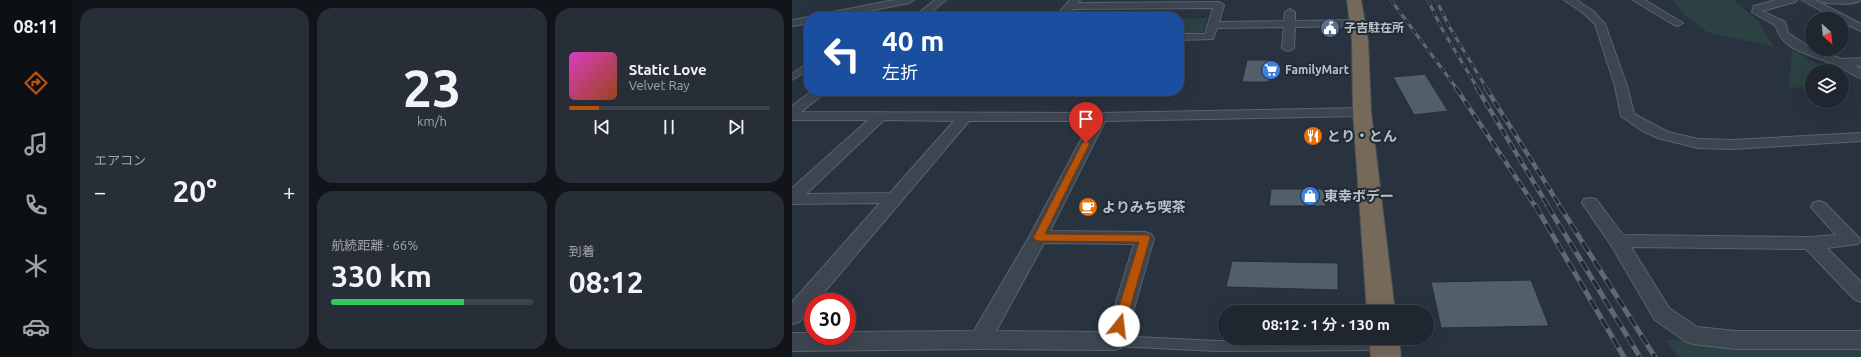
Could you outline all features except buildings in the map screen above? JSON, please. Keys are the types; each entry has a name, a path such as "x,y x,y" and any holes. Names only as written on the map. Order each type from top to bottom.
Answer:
{"highway":[{"path":"1354,0 1360,40 1362,112 1380,305"}],"street":[{"path":"848,12 909,0"},
{"path":"925,12 941,0"},
{"path":"1569,0 1580,5 1595,17 1600,24 1621,86 1628,116 1644,127 1665,137 1692,144 1719,146 1861,137"},
{"path":"1638,0 1678,23"},
{"path":"1792,0 1758,8 1757,12 1781,24 1783,34 1793,42 1821,58 1842,63 1861,62"},
{"path":"1807,0 1861,28"},
{"path":"1824,0 1856,0"},
{"path":"1064,12 1072,3 1177,2 1219,5 1209,37 1184,37"},
{"path":"1288,48 1290,12"},
{"path":"792,23 804,21"},
{"path":"1214,25 1357,23"},
{"path":"1842,63 1861,74"},
{"path":"792,112 813,96"},
{"path":"792,116 1100,116 1362,112"},
{"path":"792,198 881,116"},
{"path":"792,316 965,116"},
{"path":"980,340 1038,238 1100,116"},
{"path":"792,198 894,198"},
{"path":"1590,203 1618,241 1662,314 1692,335 1736,340 1861,340"},
{"path":"1618,241 1811,243 1852,240 1819,207"},
{"path":"792,342 980,340 1115,341 1145,238 1038,238"},
{"path":"1811,243 1861,294"}],"lane":[{"path":"792,78 804,69"},
{"path":"1115,341 1217,346 1385,347"}],"green space":[{"path":"1672,0 1734,0 1758,21 1774,47 1707,32 1684,14"},
{"path":"1207,18 1203,32 1184,34 1184,19"},
{"path":"1792,49 1817,64 1805,64 1805,87 1789,88"},
{"path":"1666,340 1861,345 1861,357 1678,357"}],"railway":[{"path":"1391,0 1457,89"},
{"path":"1428,0 1442,29 1478,89"},
{"path":"1436,0 1450,28 1487,89"},
{"path":"1456,88 1535,206"},
{"path":"1477,88 1548,206"},
{"path":"1486,88 1560,206"},
{"path":"1535,205 1624,357"},
{"path":"1547,205 1640,357"},
{"path":"1559,205 1655,357"}],"place":[{"name":"子吉駐在所","path":"1330,28"},
{"name":"FamilyMart","path":"1271,70"},
{"name":"とり・とん","path":"1313,136"},
{"name":"東幸ボデー","path":"1310,196"},
{"name":"よりみち喫茶","path":"1088,207"}],"route":[{"path":"1086,143 1038,238 1145,238 1119,326"}]}
